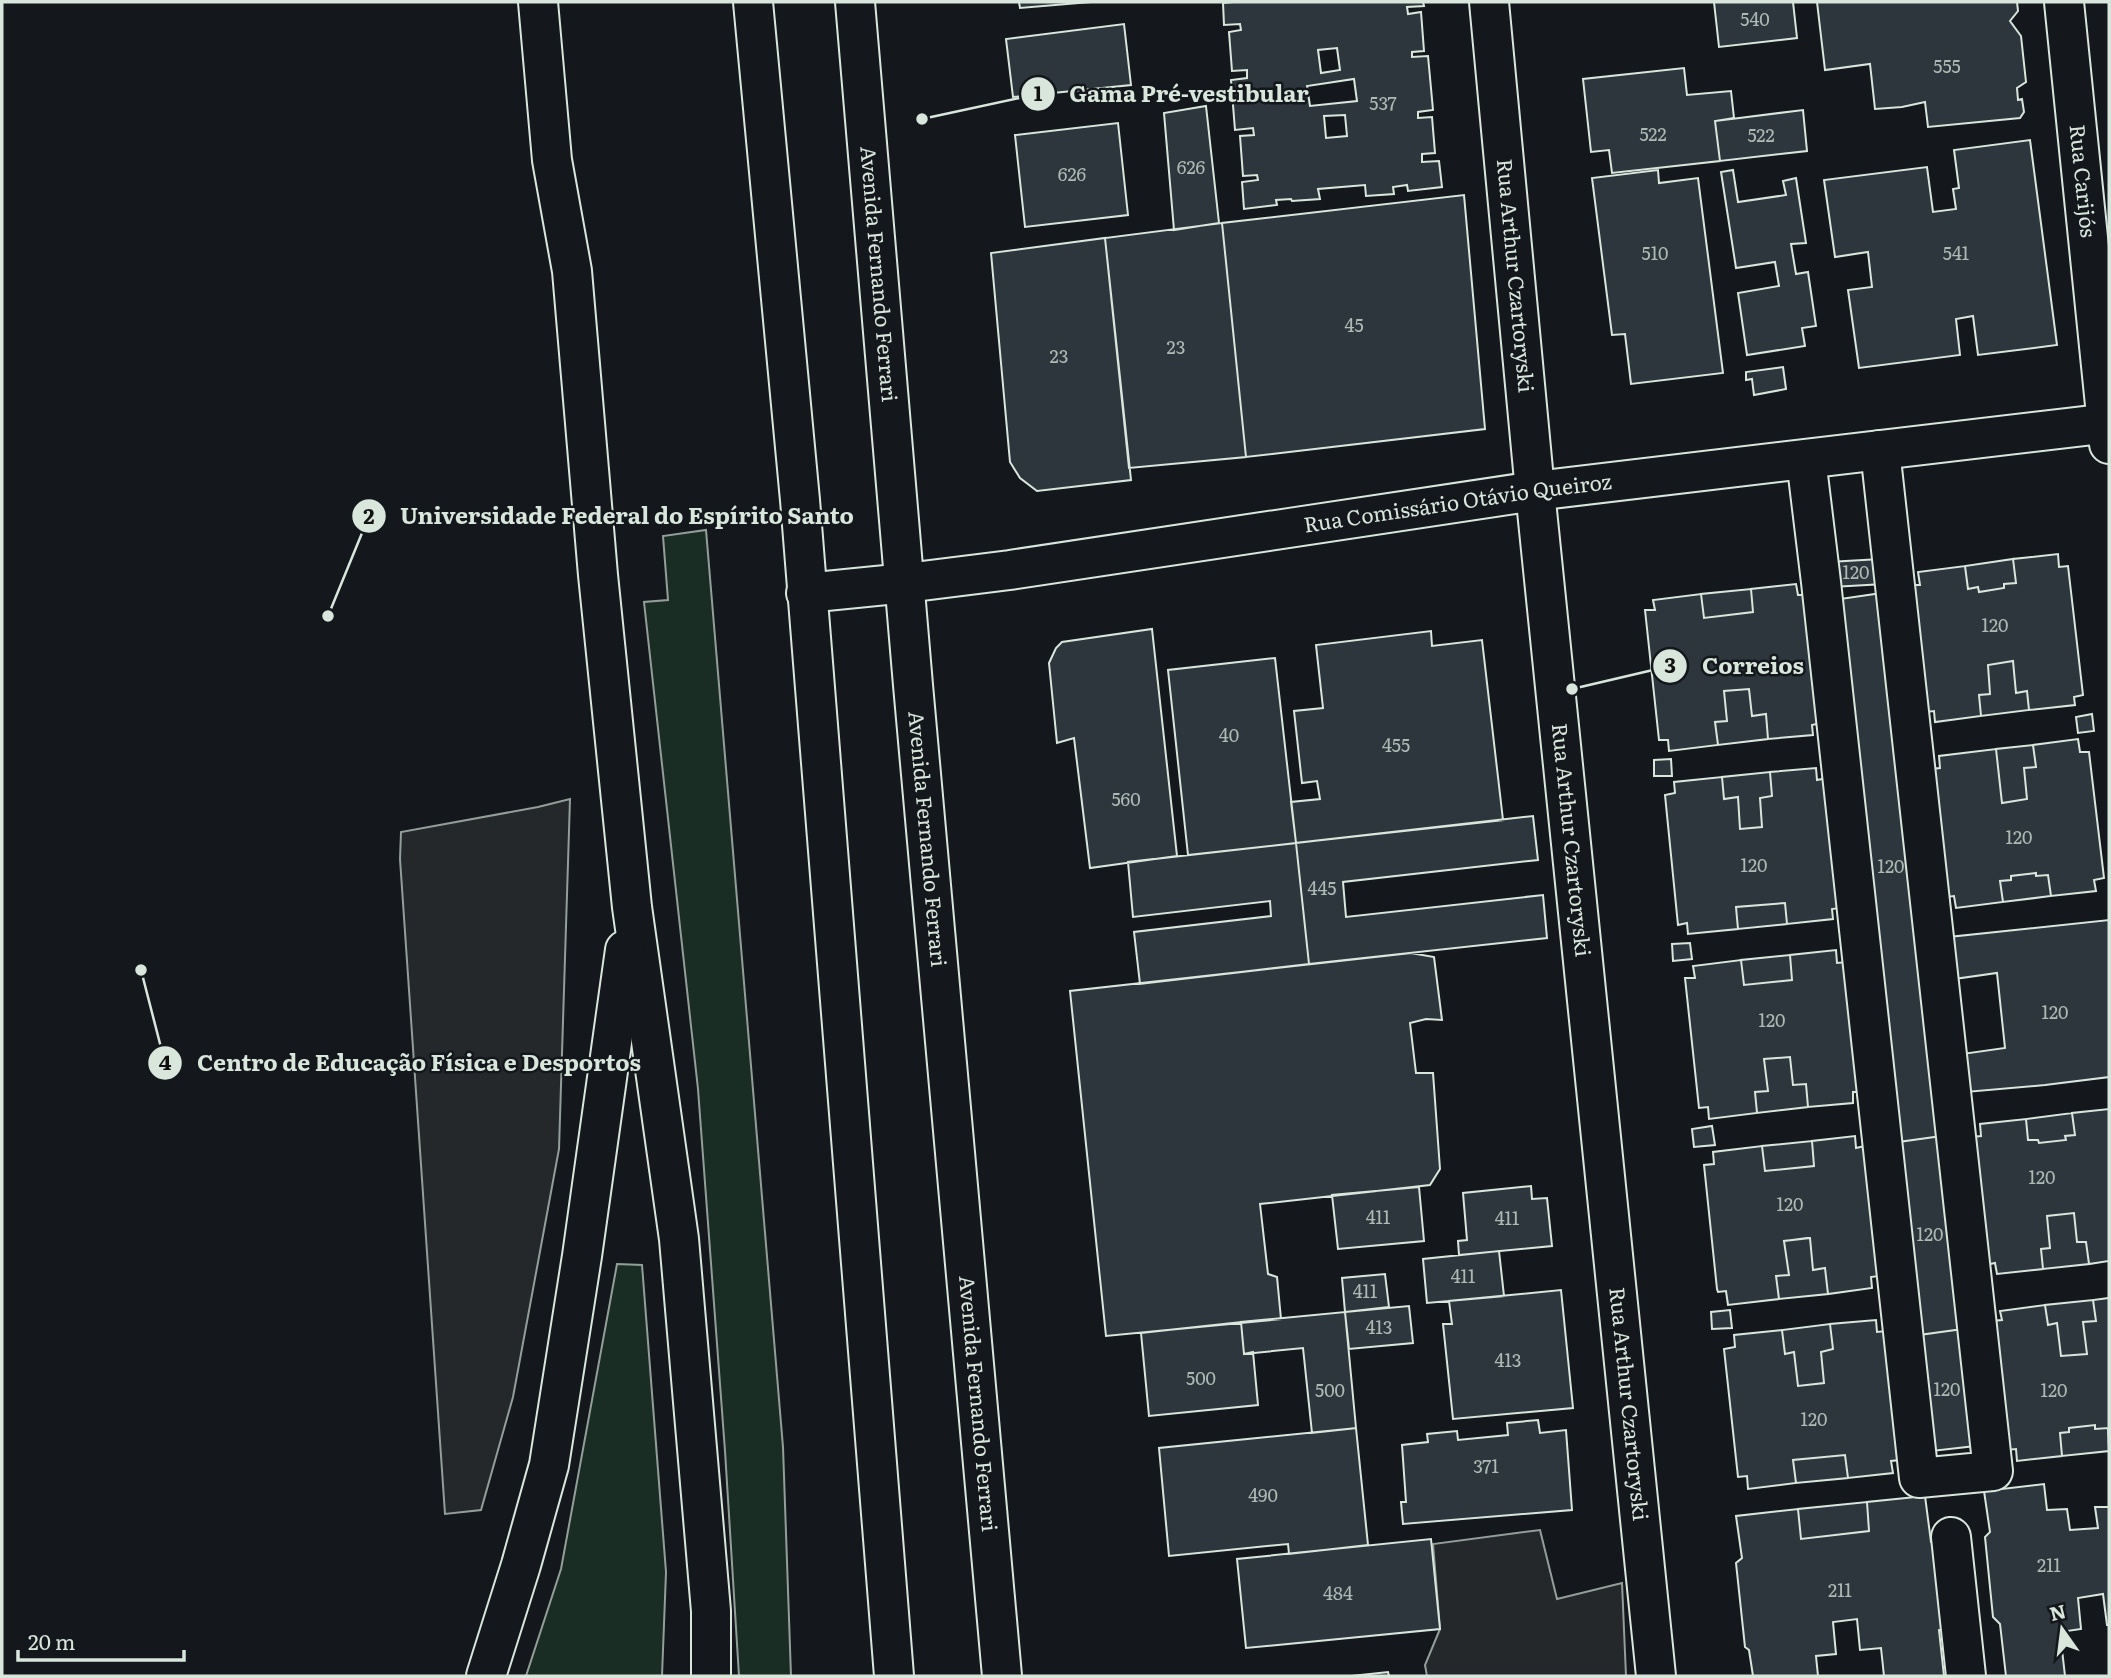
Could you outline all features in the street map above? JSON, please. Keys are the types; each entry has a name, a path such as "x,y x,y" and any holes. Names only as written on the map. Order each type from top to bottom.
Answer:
{"street":[{"path":"538,2 552,160 572,271 598,575 632,907 679,1240 711,1611 711,1676"},
{"path":"753,2 800,500 894,1676"},
{"name":"Avenida Fernando Ferrari","path":"855,2 1002,1676"},
{"name":"Rua Arthur Czartoryski","path":"1489,2 1535,491 1656,1676"},
{"name":"Rua Carijós","path":"2064,2 2108,430"},
{"name":"Rua Comissário Otávio Queiroz","path":"806,593 1010,570 1535,491 1880,450 2108,430"},
{"path":"1806,459 1919,1478 1993,1471 1880,450"},
{"path":"486,1676 549,1465 632,907"},
{"path":"1951,1537 1966,1676"}],"green space":[{"path":"706,530 783,1447 791,1676 739,1676 698,1089 644,602 668,600 663,536"},
{"path":"617,1264 642,1265 666,1572 662,1676 526,1676 561,1569"}],"shaded area":[{"path":"570,799 559,1149 513,1397 481,1510 445,1514 400,859 401,832"},
{"path":"1540,1530 1557,1599 1622,1583 1626,1676 1427,1676 1425,1665 1440,1629 1433,1544"}],"building":[{"path":"1019,2 1091,2 1020,8"},
{"path":"1423,2 1424,6 1407,7 1408,14 1421,12 1424,51 1412,52 1412,57 1428,56 1433,110 1418,112 1418,118 1432,117 1435,153 1422,154 1422,162 1439,161 1442,187 1408,191 1407,185 1393,187 1394,194 1366,196 1365,185 1318,189 1320,199 1276,200 1277,205 1244,209 1242,182 1258,180 1257,175 1243,176 1240,136 1254,135 1253,128 1235,130 1231,80 1247,78 1247,70 1232,71 1229,32 1241,30 1240,24 1224,25 1223,3","holes":["1337,48 1340,70 1321,73 1318,50","1354,79 1357,101 1310,106 1307,86","1345,115 1347,136 1326,138 1324,116"]},
{"path":"1714,2 1793,2 1797,38 1719,47"},
{"path":"1817,2 2017,2 2018,11 2010,21 2021,36 2026,82 2017,88 2018,100 2022,99 2024,112 2020,118 1928,127 1925,102 1875,109 1870,64 1825,70"},
{"path":"1124,24 1131,85 1013,97 1006,39"},
{"path":"1684,68 1687,95 1731,91 1734,118 1715,121 1720,161 1612,173 1609,150 1591,152 1583,79"},
{"path":"1206,106 1219,223 1174,230 1164,113"},
{"path":"1803,110 1807,151 1720,161 1715,121"},
{"path":"1118,123 1128,215 1025,227 1015,135"},
{"path":"2030,140 2057,345 1978,355 1973,316 1956,319 1960,355 1859,368 1848,290 1872,287 1868,252 1835,257 1824,180 1927,167 1933,212 1956,209 1953,189 1959,188 1954,150"},
{"path":"1658,170 1659,183 1698,178 1723,373 1631,384 1625,334 1612,335 1592,178"},
{"path":"1733,170 1738,202 1786,195 1783,181 1796,178 1806,243 1791,244 1796,274 1808,272 1816,326 1802,328 1805,346 1747,355 1738,293 1779,286 1775,262 1736,268 1721,172"},
{"path":"1464,195 1485,429 1246,457 1222,223"},
{"path":"1222,223 1246,457 1129,468 1105,238"},
{"path":"1105,238 1131,480 1037,491 1020,478 1010,462 991,253"},
{"path":"1783,367 1786,389 1754,395 1752,379 1746,380 1746,372"},
{"path":"2058,554 2059,567 2068,566 2083,695 2074,697 2075,705 2029,710 2027,691 2016,693 2013,661 1988,665 1990,694 1979,695 1981,716 1935,722 1934,711 1926,712 1910,585 1920,585 1918,572 1965,566 1968,589 1978,587 1979,592 2016,583 2013,559"},
{"path":"1880,559 1884,584 1832,587 1829,562"},
{"path":"2013,559 2016,583 1979,592 1978,587 1968,589 1965,566"},
{"path":"1796,584 1798,595 1807,595 1821,723 1812,725 1813,735 1768,739 1766,714 1752,716 1749,689 1724,691 1727,721 1715,722 1718,745 1669,751 1668,740 1659,740 1645,610 1655,610 1653,600 1701,594 1704,618 1753,612 1751,589"},
{"path":"1751,589 1753,612 1704,618 1701,594"},
{"path":"1882,593 1942,1136 1898,1142 1840,599"},
{"path":"1152,629 1177,856 1090,868 1074,738 1057,743 1049,663 1062,642"},
{"path":"1431,631 1432,646 1482,640 1503,820 1296,843 1291,802 1320,799 1317,781 1302,783 1294,711 1323,708 1316,645"},
{"path":"1275,658 1296,843 1188,855 1168,670"},
{"path":"2013,661 2016,693 2027,691 2029,710 1981,716 1979,695 1990,694 1988,665"},
{"path":"1749,689 1752,716 1766,714 1768,739 1718,745 1715,722 1727,721 1724,691"},
{"path":"2092,714 2094,731 2078,733 2076,717"},
{"path":"2078,739 2080,752 2089,752 2104,878 2094,880 2096,891 2051,896 2048,875 2036,876 2036,873 2011,876 2011,880 2000,881 2003,902 1956,908 1954,896 1946,897 1931,769 1940,768 1939,756 1996,749 2002,803 2027,799 2024,768 2036,767 2033,745"},
{"path":"2033,745 2036,767 2024,768 2027,799 2002,803 1996,749"},
{"path":"1671,759 1672,776 1654,776 1654,760"},
{"path":"1816,768 1817,780 1827,778 1840,908 1832,909 1833,919 1787,924 1785,903 1736,907 1738,929 1688,934 1687,923 1678,925 1665,795 1675,793 1674,782 1722,777 1724,799 1738,797 1740,829 1762,827 1760,798 1772,796 1770,772"},
{"path":"1770,772 1772,796 1760,798 1762,827 1740,829 1738,797 1724,799 1722,777"},
{"path":"1533,816 1538,860 1343,882 1346,917 1543,895 1547,938 1309,964 1296,843"},
{"path":"1296,843 1309,964 1140,984 1134,932 1271,916 1270,901 1133,917 1128,862"},
{"path":"2036,873 2036,876 2048,875 2051,896 2003,902 2000,881 2011,880 2011,876"},
{"path":"1785,903 1787,924 1738,929 1736,907"},
{"path":"2109,920 2109,1077 1966,1092 1962,1054 2005,1048 1997,973 1954,979 1949,937"},
{"path":"1690,943 1692,959 1673,961 1672,944"},
{"path":"1836,950 1837,963 1847,962 1861,1092 1853,1092 1853,1103 1808,1107 1806,1084 1793,1085 1790,1057 1764,1059 1768,1091 1755,1092 1757,1113 1709,1119 1708,1107 1699,1108 1685,978 1695,978 1693,966 1741,960 1744,985 1792,980 1790,955"},
{"path":"1411,953 1434,957 1442,1020 1426,1019 1410,1023 1416,1073 1433,1073 1440,1169 1430,1185 1260,1204 1268,1274 1277,1277 1281,1319 1106,1336 1070,991"},
{"path":"1790,955 1792,980 1744,985 1741,960"},
{"path":"1790,1057 1793,1085 1806,1084 1808,1107 1757,1113 1755,1092 1768,1091 1764,1059"},
{"path":"2109,1109 2109,1261 2089,1264 2086,1242 2077,1242 2074,1213 2047,1216 2050,1248 2041,1249 2043,1269 1997,1274 1995,1263 1985,1265 1971,1137 1981,1136 1980,1124 2026,1119 2028,1140 2038,1140 2039,1143 2066,1140 2065,1136 2075,1135 2072,1113"},
{"path":"2072,1113 2075,1135 2065,1136 2066,1140 2039,1143 2038,1140 2028,1140 2026,1119"},
{"path":"1712,1126 1715,1145 1694,1147 1692,1129"},
{"path":"1855,1136 1856,1148 1865,1146 1879,1276 1871,1277 1872,1288 1828,1294 1825,1268 1813,1270 1810,1238 1807,1238 1784,1241 1789,1275 1776,1276 1779,1299 1728,1305 1726,1291 1718,1292 1717,1289 1704,1165 1714,1164 1713,1152 1762,1146 1765,1171 1814,1166 1812,1141"},
{"path":"1942,1136 1963,1329 1919,1335 1898,1142"},
{"path":"1812,1141 1814,1166 1765,1171 1762,1146"},
{"path":"1531,1186 1532,1199 1547,1198 1552,1246 1459,1255 1458,1241 1467,1240 1463,1193"},
{"path":"1419,1187 1424,1241 1338,1249 1332,1195"},
{"path":"2074,1213 2077,1242 2086,1242 2089,1264 2043,1269 2041,1249 2050,1248 2047,1216"},
{"path":"1810,1238 1813,1270 1825,1268 1828,1294 1779,1299 1776,1276 1789,1275 1784,1241"},
{"path":"1499,1251 1504,1296 1427,1303 1423,1259"},
{"path":"1385,1274 1389,1307 1345,1312 1342,1278"},
{"path":"1561,1290 1573,1408 1453,1419 1443,1324 1452,1324 1449,1301"},
{"path":"2109,1298 2109,1444 2108,1428 2095,1429 2095,1425 2069,1428 2069,1432 2060,1433 2062,1456 2017,1461 2016,1449 2006,1450 1991,1321 2002,1320 2000,1311 2045,1305 2048,1325 2057,1323 2061,1356 2087,1354 2083,1322 2096,1321 2093,1300"},
{"path":"2093,1300 2096,1321 2083,1322 2087,1354 2061,1356 2057,1323 2048,1325 2045,1305"},
{"path":"1409,1306 1413,1343 1349,1349 1345,1312"},
{"path":"1730,1310 1732,1328 1712,1329 1711,1312"},
{"path":"1345,1312 1356,1428 1312,1433 1303,1348 1244,1354 1241,1322"},
{"path":"1876,1320 1877,1332 1886,1331 1900,1460 1891,1461 1893,1473 1848,1478 1845,1455 1793,1460 1796,1483 1748,1489 1747,1476 1738,1477 1724,1349 1735,1347 1734,1335 1782,1330 1785,1354 1794,1352 1798,1386 1824,1383 1821,1352 1833,1349 1830,1324"},
{"path":"1241,1322 1244,1354 1253,1352 1258,1405 1149,1416 1141,1333"},
{"path":"1830,1324 1833,1349 1821,1352 1824,1383 1798,1386 1794,1352 1785,1354 1782,1330"},
{"path":"1963,1329 1975,1446 1932,1451 1919,1335"},
{"path":"1538,1420 1540,1433 1566,1430 1572,1510 1403,1524 1401,1502 1406,1502 1402,1445 1428,1442 1427,1434 1457,1431 1458,1440 1508,1435 1507,1423"},
{"path":"2095,1425 2095,1429 2108,1428 2109,1451 2062,1456 2060,1433 2069,1432 2069,1428"},
{"path":"1356,1428 1368,1545 1289,1554 1288,1544 1169,1556 1159,1448"},
{"path":"1845,1455 1848,1478 1796,1483 1793,1460"},
{"path":"2044,1484 2047,1510 2067,1509 2070,1530 2098,1528 2095,1507 2109,1507 2109,1625 2103,1594 2078,1598 2081,1629 2060,1632 2065,1676 2006,1676 2000,1624 1993,1617 1985,1537 1990,1532 1984,1491"},
{"path":"1925,1496 1931,1542 1936,1546 1945,1629 1939,1630 1944,1676 1884,1676 1881,1648 1860,1650 1857,1619 1833,1622 1836,1654 1816,1656 1818,1676 1753,1676 1749,1650 1745,1647 1736,1563 1742,1558 1736,1516 1798,1509 1801,1539 1869,1531 1867,1502"},
{"path":"1867,1502 1869,1531 1801,1539 1798,1509"},
{"path":"1431,1539 1440,1629 1246,1648 1237,1559"},
{"path":"1388,1672 1389,1676 1351,1676"}],"place":[{"name":"Gama Pré-vestibular","path":"922,119"},
{"name":"Universidade Federal do Espírito Santo","path":"328,616"},
{"name":"Correios","path":"1572,689"},
{"name":"Centro de Educação Física e Desportos","path":"141,970"}]}
